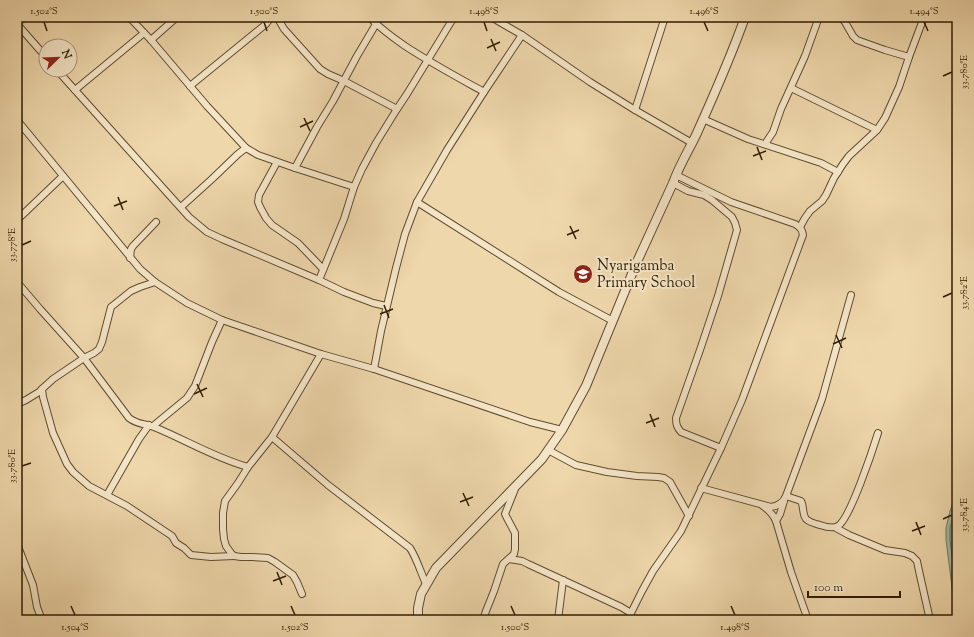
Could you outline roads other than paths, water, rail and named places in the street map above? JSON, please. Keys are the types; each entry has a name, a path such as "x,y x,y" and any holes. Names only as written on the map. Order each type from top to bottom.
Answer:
{"street":[{"path":"27,17 17,23 38,48"},
{"path":"129,17 246,148 258,155 277,162 354,187"},
{"path":"150,40 177,17"},
{"path":"277,17 281,24 320,69 397,109"},
{"path":"369,17 389,35 428,61 484,92"},
{"path":"319,280 344,219 354,187 376,143 454,17"},
{"path":"491,17 522,35 590,82 692,143"},
{"path":"635,110 665,17"},
{"path":"418,620 418,608 421,594 436,568 542,459 562,430 586,386 646,240 703,120 728,63 745,17"},
{"path":"765,144 773,132 781,109 805,56 819,17"},
{"path":"840,17 857,40 909,57"},
{"path":"800,227 810,211 822,201 838,172 850,156 877,130 886,118 892,106 924,17"},
{"path":"190,86 269,20 281,24"},
{"path":"295,168 376,24"},
{"path":"75,90 144,33"},
{"path":"374,370 386,306 405,234 417,202 447,150 522,35"},
{"path":"65,78 189,217 207,232 344,292 386,306"},
{"path":"791,88 877,130"},
{"path":"17,120 140,269 155,282 187,303 222,320 321,354 530,422 562,430"},
{"path":"703,120 748,139 821,163 838,172"},
{"path":"181,207 246,148"},
{"path":"277,162 259,195 258,202 266,218 298,243 323,269"},
{"path":"629,620 631,613 653,571 681,531 721,448 742,400 803,235 803,231 795,224 731,202 676,175"},
{"path":"17,220 63,176"},
{"path":"673,183 688,191 704,195 712,200 732,217 737,230 702,347 676,418 677,428 681,432 721,448"},
{"path":"417,202 559,292 613,321"},
{"path":"130,258 131,249 133,246 156,222"},
{"path":"17,282 40,310 84,358 129,418 136,423 151,426 232,462 248,467"},
{"path":"17,404 34,396 53,379 99,349 111,307 131,291 155,282"},
{"path":"776,521 780,514 822,399 851,295"},
{"path":"107,495 140,439 151,426 187,398 195,386 222,320"},
{"path":"234,556 226,546 224,539 223,529 225,501 248,467 272,437 321,354"},
{"path":"42,389 53,433 67,464 73,472 89,486 127,506 172,536 176,543 191,554 211,557 234,556 268,558 293,575 302,594"},
{"path":"836,528 847,515 878,433"},
{"path":"272,437 328,485 410,548 414,554 426,584"},
{"path":"548,450 576,465 607,472 664,478 670,482 689,516"},
{"path":"483,620 504,564 514,554 516,533 505,514 517,485"},
{"path":"701,488 770,507 775,506 785,498 801,501 804,515 807,519 819,525 836,528 885,550 905,553 912,556 917,561 930,620"},
{"path":"760,504 772,514 776,521 791,572 808,620"},
{"path":"17,544 33,585 37,607 42,620"},
{"path":"509,560 528,564 631,613"},
{"path":"558,620 563,580"}],"water":[{"path":"957,492 957,620 954,620 946,528"}],"place":[{"name":"Nyarigamba Primary School","path":"583,274"}]}
